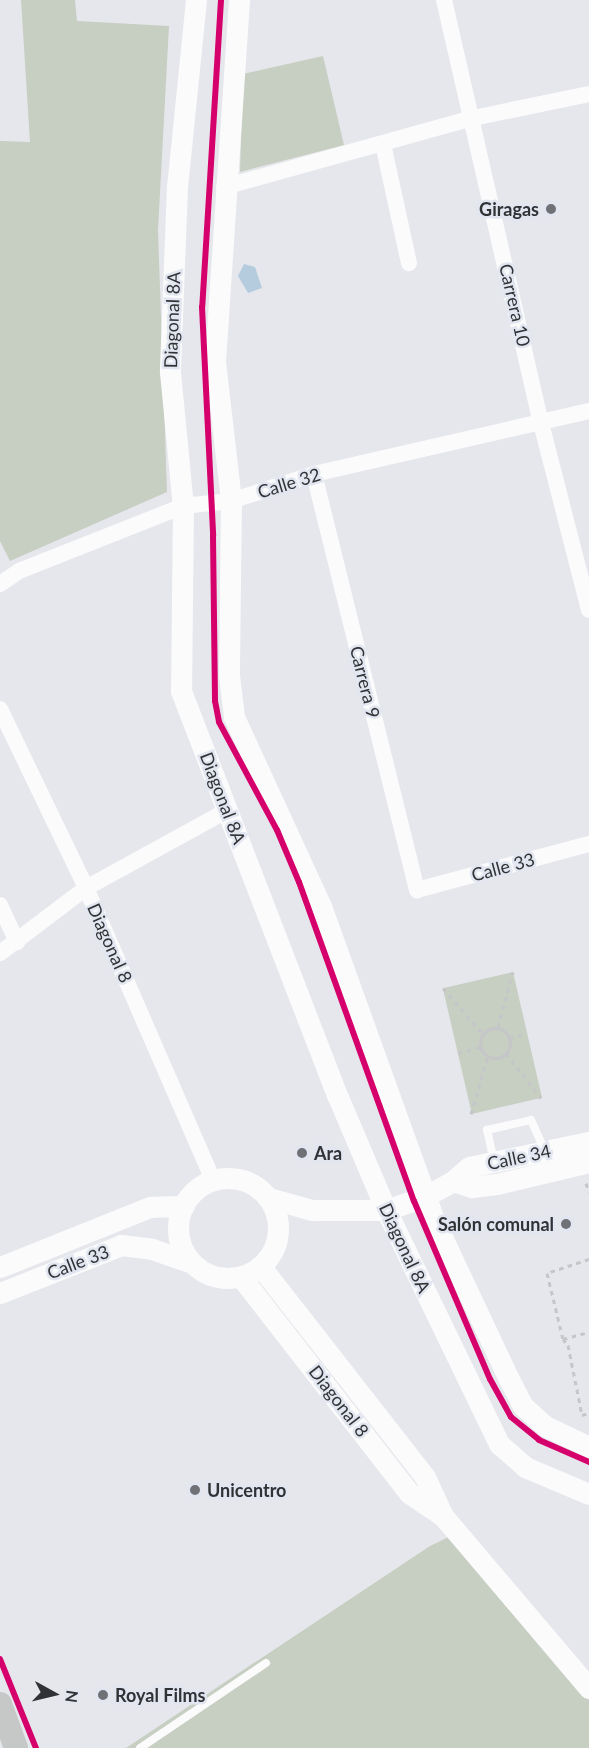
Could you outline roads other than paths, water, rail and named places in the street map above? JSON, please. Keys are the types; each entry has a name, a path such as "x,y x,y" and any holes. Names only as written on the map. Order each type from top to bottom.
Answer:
{"main road":[{"path":"0,1704 16,1748"}],"street":[{"name":"Diagonal 8A","path":"196,0 177,186 170,372 183,506 181,691 338,1097 386,1210 499,1444 525,1467 589,1494"},
{"path":"239,0 224,188 215,362 231,501 229,675 234,717 321,906 426,1196 523,1406 545,1426 589,1447"},
{"name":"Carrera 10","path":"444,0 542,423 589,610"},
{"path":"224,188 473,118 589,94"},
{"path":"383,144 410,263"},
{"name":"Calle 32","path":"0,585 19,571 183,506 231,501 314,474 589,411"},
{"name":"Carrera 9","path":"314,474 417,890"},
{"name":"Diagonal 8","path":"0,709 86,888 213,1180"},
{"path":"0,953 86,888 228,810"},
{"name":"Calle 33","path":"417,890 589,843"},
{"path":"0,904 17,942"},
{"name":"Calle 34","path":"279,1229 312,1210 386,1210 426,1196 453,1181 469,1167 589,1142"},
{"name":"Calle 34","path":"453,1181 471,1187 497,1184 589,1162"},
{"path":"270,1198 279,1229 270,1256 261,1267 241,1277 212,1276 192,1263 181,1246 178,1232 184,1206 194,1191 213,1180 244,1180 270,1198 312,1210"},
{"name":"Calle 33","path":"0,1267 150,1207 184,1206"},
{"name":"Calle 33","path":"0,1293 121,1245 152,1250 192,1263"},
{"name":"Diagonal 8","path":"261,1267 424,1477 443,1516 589,1688"},
{"name":"Diagonal 8","path":"241,1277 409,1494 443,1516"}],"lane":[{"path":"494,1162 488,1130 531,1120 545,1152"},
{"path":"140,1748 266,1663"}],"water":[{"path":"244,264 255,267 262,288 248,293 238,276"}],"place":[{"name":"Giragas","path":"551,209"},
{"name":"Ara","path":"302,1153"},
{"name":"Salón comunal","path":"566,1224"},
{"name":"Unicentro","path":"195,1490"},
{"name":"Royal Films","path":"103,1695"}]}
